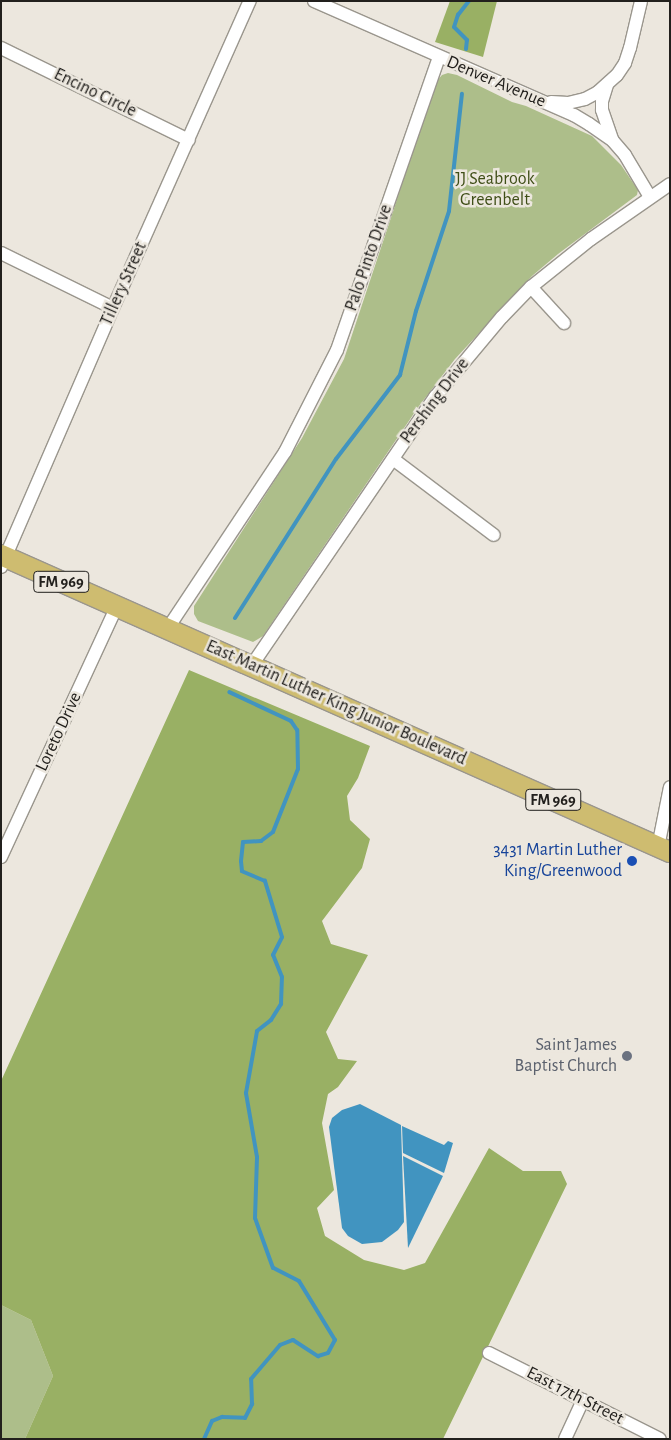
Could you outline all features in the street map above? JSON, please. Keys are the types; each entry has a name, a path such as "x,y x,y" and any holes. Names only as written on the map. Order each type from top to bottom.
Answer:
{"main road":[{"name":"East Martin Luther King Junior Boulevard","path":"3,560 168,628 664,849"}],"street":[{"name":"Tillery Street","path":"3,560 250,1"},
{"name":"Denver Avenue","path":"314,1 574,115 613,141 625,155 650,197"},
{"path":"613,141 602,110 602,101 607,86 625,63 641,1"},
{"name":"Encino Circle","path":"1,48 189,140"},
{"name":"Palo Pinto Drive","path":"168,628 285,452 337,350 439,57"},
{"path":"543,102 568,103 585,99 607,86"},
{"name":"Pershing Drive","path":"252,665 435,397 502,317 531,287 591,239 670,184"},
{"path":"1,253 113,308"},
{"path":"531,287 564,323"},
{"path":"393,459 494,535"},
{"name":"Loreto Drive","path":"1,858 117,606"},
{"path":"664,849 670,787"},
{"name":"East 17th Street","path":"489,1353 660,1439"},
{"path":"566,1439 583,1400"}],"green space":[{"path":"450,1 497,1 483,57 435,42"},
{"name":"JJ Seabrook Greenbelt","path":"448,73 457,75 512,102 526,106 592,136 621,165 638,190 637,195 558,254 532,276 455,359 419,406 263,636 253,642 198,621 194,614 194,606 302,438 344,359 436,82 442,75"},
{"path":"189,670 370,746 358,778 347,796 350,820 370,839 362,868 322,921 331,944 368,955 326,1032 338,1059 357,1061 338,1087 328,1094 322,1123 334,1190 317,1208 325,1236 364,1260 404,1270 425,1263 489,1148 523,1171 561,1171 567,1184 443,1439 25,1439 53,1376 31,1320 1,1305 1,1081"},
{"path":"1,1305 31,1320 53,1376 25,1439 1,1439"}],"water":[{"path":"360,1104 401,1125 404,1222 398,1230 382,1242 362,1244 348,1236 342,1228 329,1127 332,1118 342,1110"},
{"path":"402,1126 444,1145 448,1141 453,1143 444,1173 403,1153"},
{"path":"403,1156 443,1176 408,1248"}],"waterway":[{"path":"466,49 467,40 454,27 458,15 469,1"},
{"path":"235,618 336,459 400,375 416,311 449,211 462,94"},
{"path":"204,1439 212,1421 222,1417 245,1418 252,1404 251,1379 280,1345 293,1340 318,1356 328,1353 335,1340 299,1281 273,1268 255,1218 257,1157 246,1093 257,1031 271,1020 281,1004 282,977 273,955 282,937 265,881 242,871 243,842 261,841 273,832 298,769 297,730 291,721 229,692"}],"place":[{"name":"3431 Martin Luther King/Greenwood","path":"632,861"},
{"name":"Saint James Baptist Church","path":"627,1056"}]}
